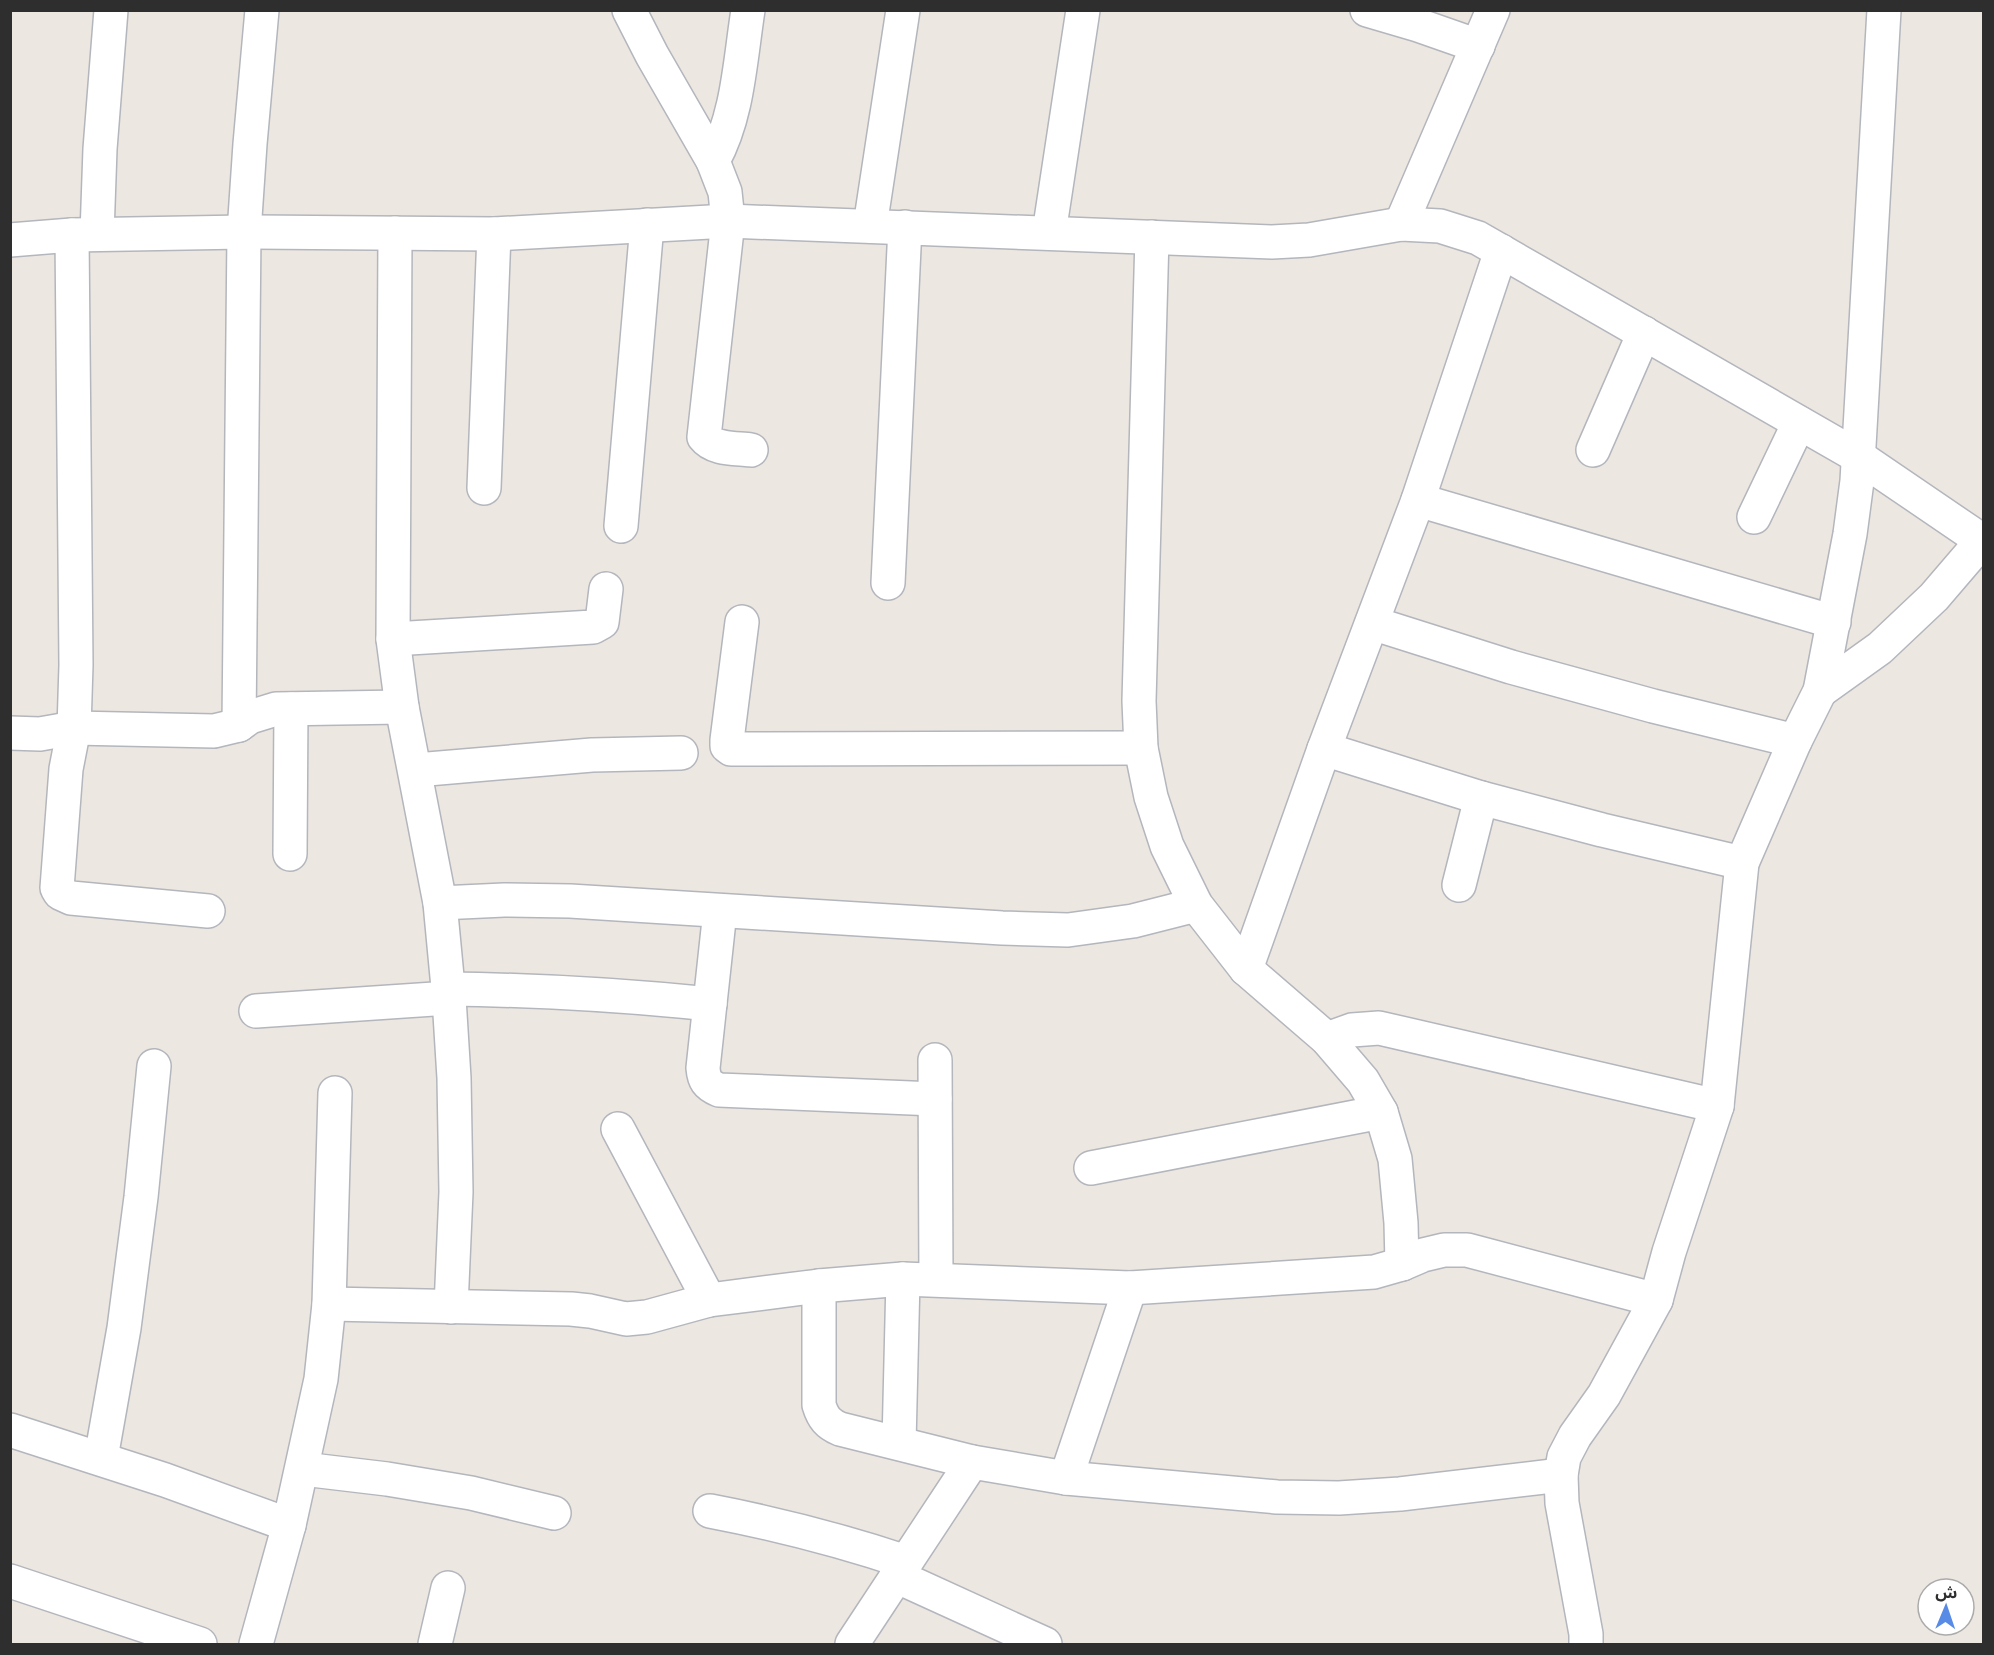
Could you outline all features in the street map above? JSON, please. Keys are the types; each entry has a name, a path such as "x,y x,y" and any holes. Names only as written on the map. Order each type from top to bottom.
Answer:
{"street":[{"path":"111,10 100,149 85,235 74,728 66,770 56,882 60,893 71,898 208,911"},
{"path":"239,725 244,232 262,10"},
{"path":"629,10 713,161 725,192 728,221 705,437 708,443 714,446 750,450"},
{"path":"713,161 732,115 748,10"},
{"path":"870,226 903,10"},
{"path":"1049,232 1083,10"},
{"path":"1367,10 1478,46"},
{"path":"1401,224 1493,10"},
{"path":"1586,1644 1562,1503 1561,1475 1564,1457 1575,1436 1604,1395 1656,1300 1717,1106 1742,863 1795,741 1820,691 1855,508 1884,10"},
{"path":"10,240 85,235 244,232 494,234 728,221 1281,241 1310,240 1401,224 1440,226 1478,238 1859,457 1983,541 1934,597 1880,648 1820,691"},
{"path":"621,526 647,225"},
{"path":"888,583 905,227"},
{"path":"395,233 393,639 402,706 440,903 448,993 454,1078 456,1192 451,1307"},
{"path":"484,488 494,234"},
{"path":"1152,237 1139,700 1141,748 1151,797 1167,846 1196,905 1246,969 1327,1039 1362,1081 1381,1112 1395,1159 1402,1264"},
{"path":"1246,969 1324,749 1418,500 1501,251"},
{"path":"1593,450 1644,333"},
{"path":"1754,517 1800,423"},
{"path":"1418,500 1834,622"},
{"path":"393,639 593,627 602,622 606,589"},
{"path":"742,622 727,740 727,746 731,749 1141,748"},
{"path":"1372,623 1566,682 1795,741"},
{"path":"10,733 40,734 74,728 214,731 239,725 263,712 402,706"},
{"path":"290,854 291,709"},
{"path":"1324,749 1481,798 1602,830 1742,863"},
{"path":"416,770 592,756 681,753"},
{"path":"1459,885 1481,798"},
{"path":"440,903 504,900 570,901 1002,928 1068,930 1133,921 1196,905"},
{"path":"720,911 703,1068 704,1078 710,1086 719,1090 934,1099"},
{"path":"256,1011 448,993 557,991 710,1004"},
{"path":"1327,1039 1352,1030 1379,1028 1717,1106"},
{"path":"935,1060 936,1279"},
{"path":"101,1458 141,1197 154,1066"},
{"path":"256,1644 303,1469 321,1379 329,1304 335,1093"},
{"path":"1091,1168 1381,1112"},
{"path":"618,1129 709,1300"},
{"path":"329,1304 571,1309 626,1319 647,1317 709,1300 819,1286 903,1279 936,1279 1130,1288 1374,1272 1444,1250 1467,1250 1656,1300"},
{"path":"899,1443 903,1279"},
{"path":"819,1286 819,1406 822,1416 830,1424 840,1429 972,1462 1066,1478 1276,1497 1339,1498 1400,1494 1561,1475"},
{"path":"1066,1478 1130,1288"},
{"path":"10,1430 101,1458 289,1525"},
{"path":"852,1644 972,1462"},
{"path":"303,1469 387,1479 471,1493 554,1513"},
{"path":"710,1511 831,1538 901,1569 1045,1644"},
{"path":"10,1581 191,1643"},
{"path":"435,1644 448,1588"}]}
